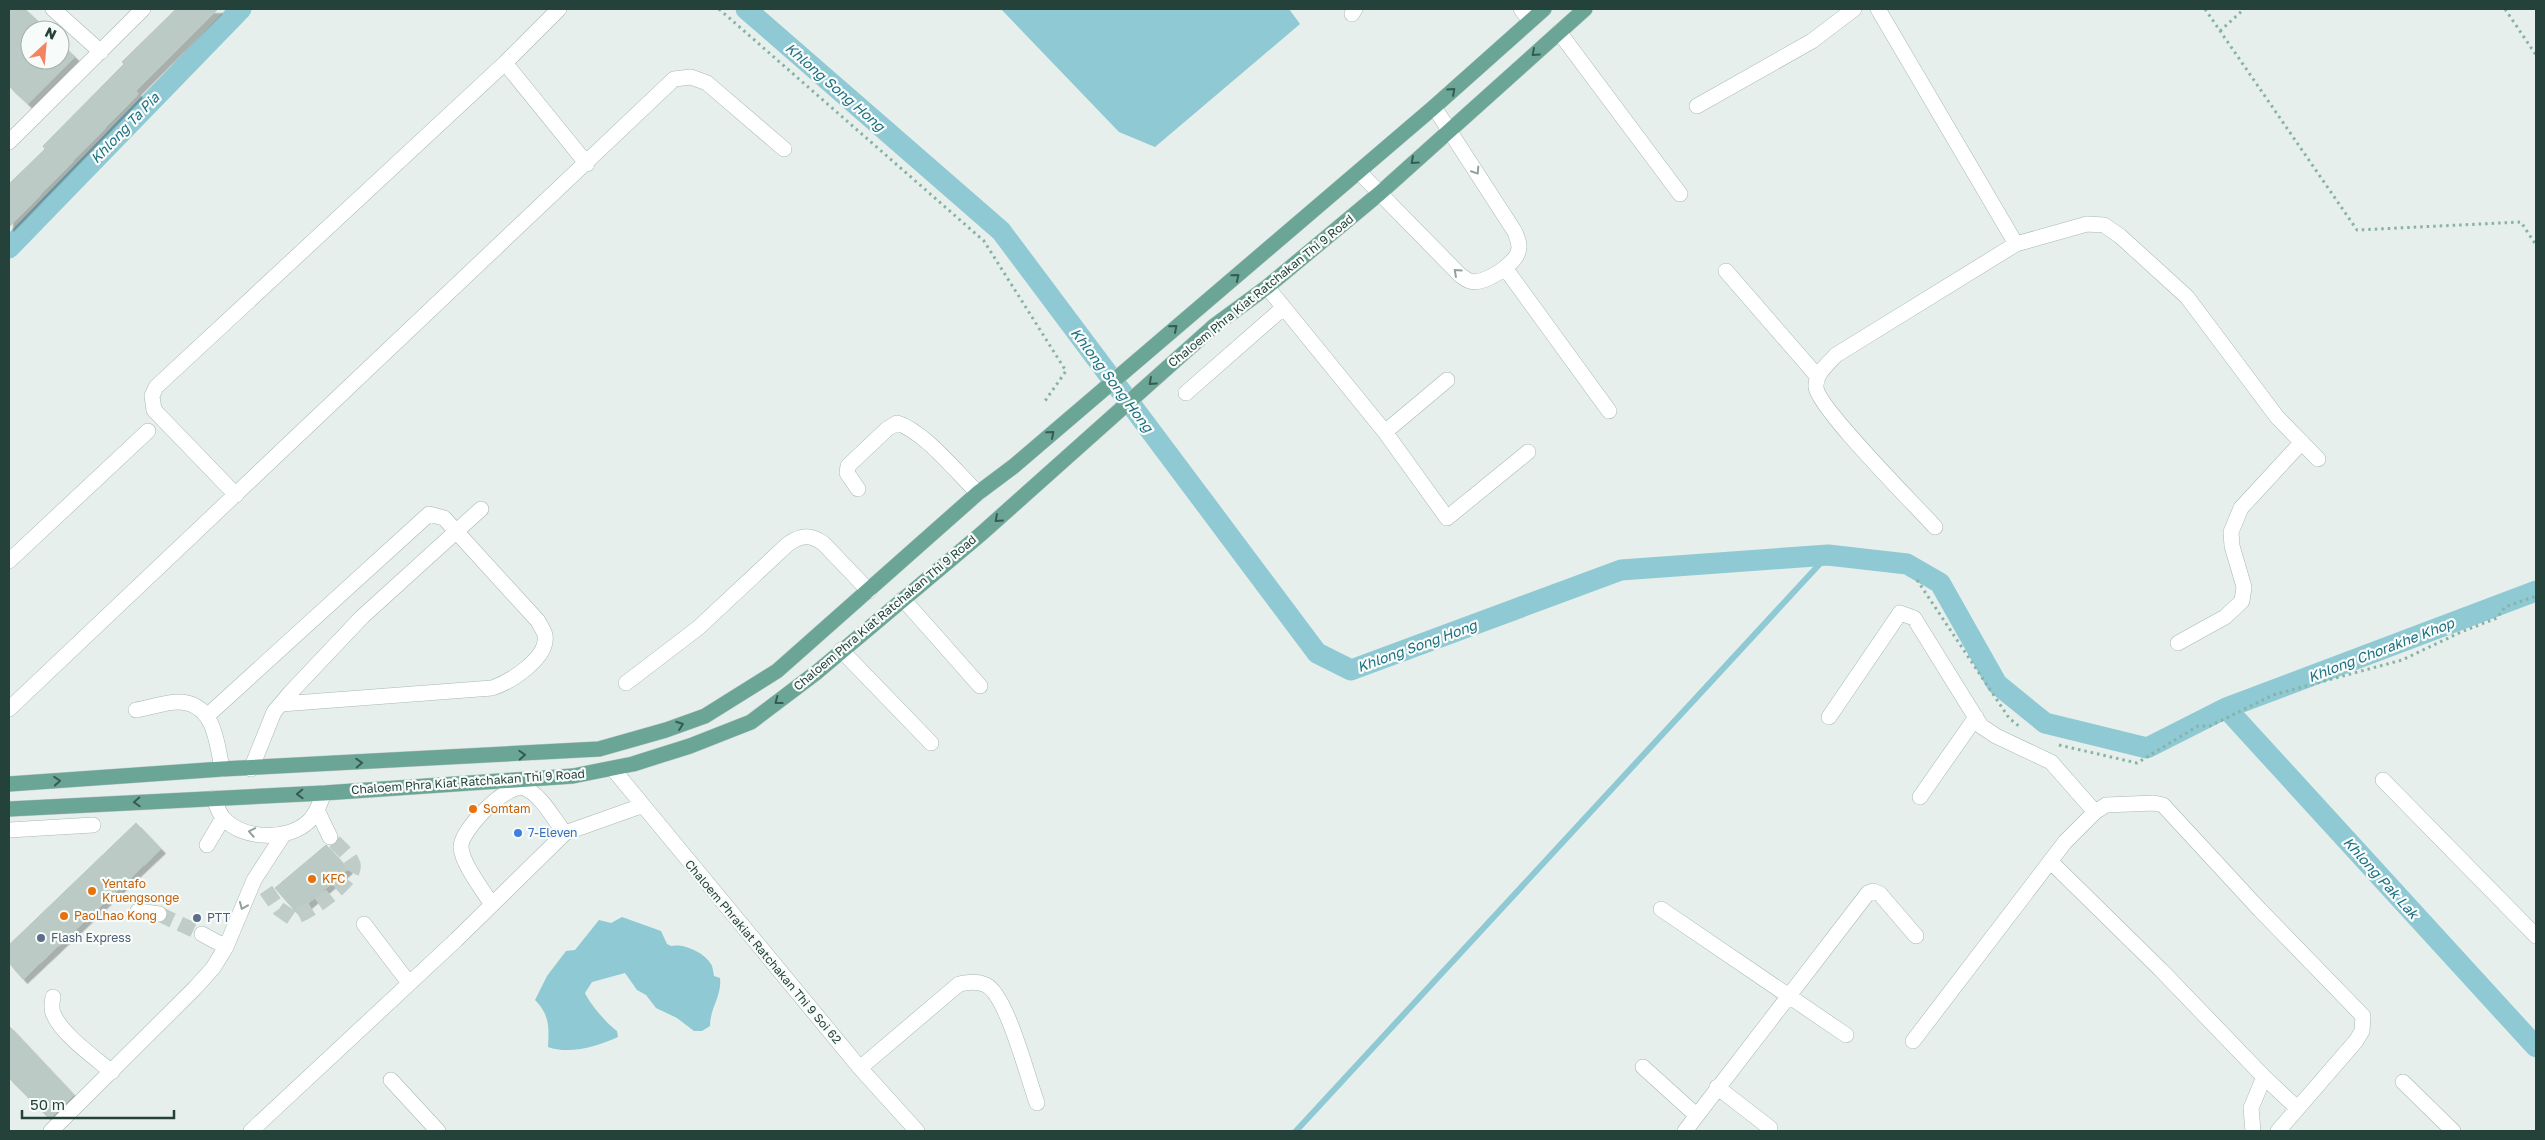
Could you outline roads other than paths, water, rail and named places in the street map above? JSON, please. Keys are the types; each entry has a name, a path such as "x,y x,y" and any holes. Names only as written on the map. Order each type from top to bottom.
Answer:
{"main road":[{"name":"Chaloem Phra Kiat Ratchakan Thi 9 Road","path":"9,784 222,769 599,749 705,716 778,671 978,493 1014,466 1434,107 1526,15 1544,9"},
{"name":"Chaloem Phra Kiat Ratchakan Thi 9 Road","path":"9,809 324,793 573,776 613,769 690,746 751,722 981,534 1214,326 1266,287 1380,193 1585,9"},
{"path":"599,749 613,769"}],"street":[{"path":"53,9 101,52"},
{"path":"12,133 101,52 143,9"},
{"path":"236,495 154,410 152,396 156,387 505,63 558,9"},
{"path":"1697,106 1812,41 1854,9"},
{"path":"1878,9 2016,244"},
{"path":"1559,32 1680,194"},
{"path":"505,63 587,164"},
{"path":"9,709 587,164 674,79 691,77 707,83 784,149"},
{"path":"1359,172 1460,275 1470,282 1484,281 1505,268 1518,253 1519,244 1515,232 1434,107"},
{"path":"1818,387 1823,368 1836,355 2016,244 2087,224 2104,225 2120,236 2187,297 2277,417 2318,459"},
{"path":"1505,268 1609,411"},
{"path":"1726,270 1818,387 1860,447 1935,527"},
{"path":"1266,287 1385,432 1448,518 1528,452"},
{"path":"1186,393 1282,308"},
{"path":"1385,432 1447,380"},
{"path":"858,489 847,473 848,466 887,429 897,423 904,425 924,440 978,493"},
{"path":"9,561 148,431"},
{"path":"2178,643 2225,617 2242,601 2244,587 2232,546 2230,532 2241,508 2302,442"},
{"path":"251,768 274,712 281,704 362,617 481,508"},
{"path":"207,716 429,514 444,518 538,621 545,635 544,646 526,667 509,682 492,688 281,704"},
{"path":"626,682 698,628 788,544 799,537 815,538 823,543 869,591"},
{"path":"903,599 980,686"},
{"path":"1829,717 1900,612 1914,618 1981,726 1996,736 2051,762 2095,812"},
{"path":"841,650 931,743"},
{"path":"136,710 178,702 199,706 207,716 215,732 222,769"},
{"path":"1920,797 1976,717"},
{"name":"Chaloem Phrakiat Ratchakan Thi 9 Soi 62","path":"613,769 641,806 860,1068 917,1131"},
{"path":"2383,780 2536,936"},
{"path":"492,905 464,858 461,842 466,832 504,792 522,787 532,792 565,833"},
{"path":"214,798 223,818 235,828 254,834 284,834 298,829 310,820 317,810 324,793"},
{"path":"1913,1041 2065,842 2095,812 2106,805 2154,803 2164,805 2260,910 2363,1016 2362,1031 2356,1041 2278,1131"},
{"path":"251,1131 492,905 565,833 641,806"},
{"path":"317,810 330,837"},
{"path":"207,845 223,818"},
{"path":"9,830 92,825"},
{"path":"51,1131 196,988 213,968 260,885 284,834"},
{"path":"2051,862 2161,970 2264,1077 2298,1108"},
{"path":"1685,1131 1868,893 1873,891 1880,894 1916,936"},
{"path":"1661,909 1846,1035"},
{"path":"138,911 159,914"},
{"path":"364,924 409,983"},
{"path":"202,934 226,947"},
{"path":"860,1068 959,984 974,982 987,986 1001,1004 1037,1103"},
{"path":"53,997 52,1011 57,1022 88,1053 112,1072"},
{"path":"1643,1067 1696,1115"},
{"path":"2253,1131 2251,1108 2264,1077"},
{"path":"391,1080 438,1131"},
{"path":"2403,1082 2453,1131"},
{"path":"1717,1087 1770,1128"}],"water":[{"path":"1001,9 1289,9 1300,24 1155,147 1119,132"},
{"path":"622,917 661,931 667,944 693,949 708,960 712,965 714,976 720,978 719,991 710,1026 702,1031 694,1031 677,1018 656,1008 646,995 637,990 625,973 592,982 585,993 599,1014 617,1031 618,1037 575,1050 548,1047 548,1022 544,1011 535,1000 547,976 566,951 575,950 599,920 611,923"}],"waterway":[{"name":"Khlong Ta Pia","path":"9,248 241,9"},
{"name":"Khlong Song Hong","path":"746,9 1001,231 1317,653 1351,670 1621,570 1828,555 1907,564 1940,583 1997,684 2045,723 2147,748 2226,708 2536,591"},
{"path":"1296,1131 1828,555"},
{"name":"Khlong Pak Lak","path":"2226,708 2536,1047"}],"tunnel":[{"path":"266,890 279,909 292,918 308,911 330,896 348,879 353,864 330,837"},
{"path":"159,914 202,934"}],"place":[{"name":"Somtam","path":"473,809"},
{"name":"7-Eleven","path":"518,833"},
{"name":"KFC","path":"312,879"},
{"name":"Yentafo Kruengsonge","path":"92,891"},
{"name":"PaoLhao Kong","path":"64,916"},
{"name":"PTT","path":"197,918"},
{"name":"Flash Express","path":"41,938"}],"water label":[{"name":"Khlong Chorakhe Khop","path":"2381,650"}]}
